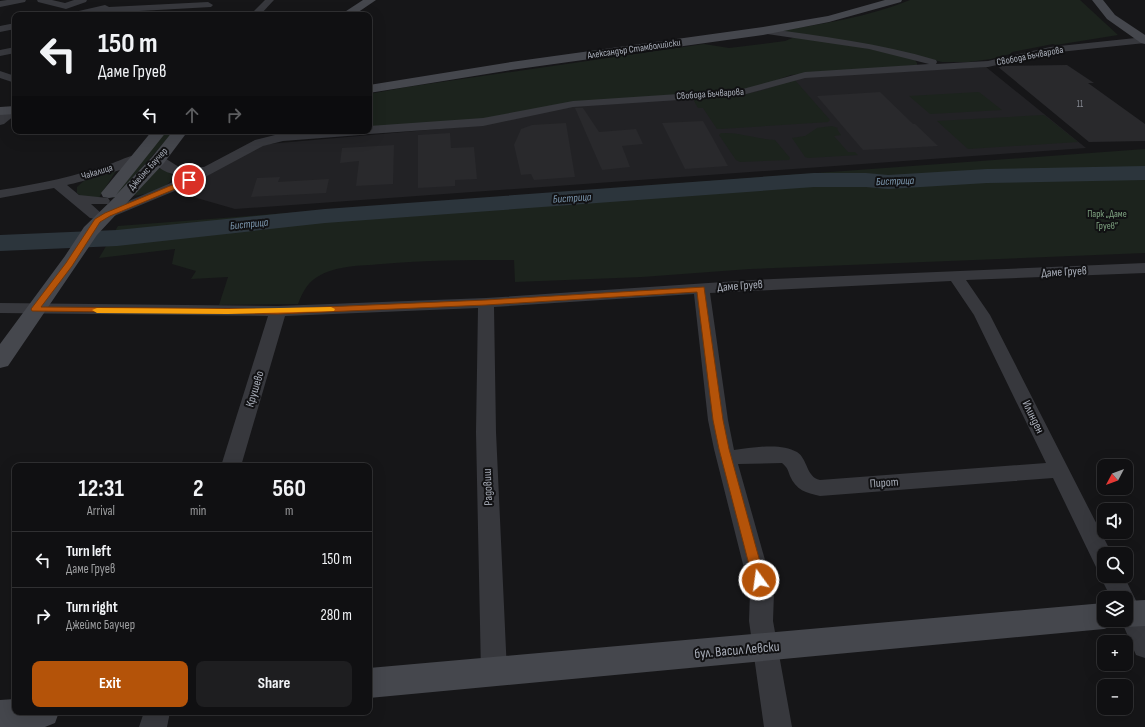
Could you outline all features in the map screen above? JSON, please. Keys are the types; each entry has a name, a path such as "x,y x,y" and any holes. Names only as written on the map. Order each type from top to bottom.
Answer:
{"street":[{"path":"0,4 22,0"},
{"path":"41,0 66,6 83,0"},
{"path":"94,11 128,0"},
{"path":"258,12 270,0"},
{"path":"351,12 371,0"},
{"path":"362,12 382,0"},
{"name":"Александър Стамболийски","path":"372,89 511,66 763,31 830,19 897,0"},
{"path":"1097,0 1101,7 1111,17 1145,40"},
{"path":"88,12 211,4 188,12"},
{"path":"0,28 12,26"},
{"path":"763,31 845,42 904,55 944,66"},
{"name":"Свобода Бъчварова","path":"372,130 483,122 573,104 739,93 756,90 787,79 805,75 988,64 1050,50 1145,40"},
{"path":"0,53 12,51"},
{"path":"0,74 12,79"},
{"path":"0,122 11,110"},
{"name":"Джеймс Баучер","path":"0,361 35,309 72,259 135,159 157,134"},
{"name":"Джеймс Баучер","path":"101,213 120,200 158,160 178,134"},
{"path":"57,184 72,197 101,213 165,191 217,166 247,149 272,139 327,134"},
{"name":"Чакалица","path":"0,194 57,184 99,172 135,159"},
{"path":"158,160 175,172 189,173 217,166"},
{"path":"72,197 71,190 77,182 99,172"},
{"path":"120,200 165,191 177,178 175,172"},
{"name":"Даме Груев","path":"0,308 278,311 486,303 753,285 1145,268"},
{"name":"Илинден","path":"956,277 982,315 1098,547"},
{"path":"701,289 718,420 762,592 761,621 778,727"},
{"name":"Радовиш","path":"486,303 486,432 494,672"},
{"name":"Крушево","path":"232,463 278,311"},
{"name":"Пирот","path":"727,458 780,455 788,456 794,461 804,482 809,487 820,488 1059,470"},
{"name":"бул. Васил Левски","path":"372,683 765,647 1097,613"},
{"path":"1133,624 1145,647"},
{"path":"0,716 12,715"},
{"path":"153,727 156,715"}],"shaded area":[{"path":"986,67 1086,148 235,209 176,192 255,148 268,144 484,125 576,105 747,94 805,77"}],"green space":[{"path":"910,0 1080,0 1118,35 1056,45 1053,44 1012,52 1010,54 991,59 969,62 942,62 902,52 779,31 829,23 878,11"},
{"path":"795,37 843,43 910,58 915,60 917,65 791,75 751,89 738,91 566,103 483,119 372,128 372,93 407,87 704,44 729,48 785,41"},
{"path":"794,79 830,120 828,122 717,129 703,108 698,108 694,101 696,98 747,94 767,89"},
{"path":"979,92 1002,110 930,114 909,96"},
{"path":"1044,115 1078,142 968,149 937,121"},
{"path":"832,126 838,128 837,129 841,135 834,136 848,152 855,152 858,155 808,158 805,157 792,138 805,136 817,128"},
{"path":"721,133 775,140 790,158 789,160 740,162 736,160 719,135"},
{"path":"163,134 173,134 117,196 113,197"},
{"name":"Парк „Даме Груев“","path":"1145,149 1145,253 750,269 642,277 515,282 514,260 415,262 357,266 332,270 317,277 307,286 298,304 219,305 228,277 191,279 196,271 172,264 175,249 99,258 118,226"},
{"path":"154,168 168,171 172,175 171,180 156,191 131,196"},
{"path":"116,171 98,199 81,196 77,193 77,187 86,179"}],"building":[{"path":"1067,65 1094,83 1088,83 1145,124 1145,141 1089,142 997,66"},
{"path":"880,92 938,146 863,150 817,96"},
{"path":"575,108 583,108 599,132 636,129 643,144 622,146 630,167 602,170"},
{"path":"703,121 728,166 685,169 662,123"},
{"path":"566,123 575,177 534,180 531,174 521,175 514,145 521,129 532,125"},
{"path":"450,133 451,148 474,147 477,179 455,180 455,186 418,188 418,135"},
{"path":"394,145 393,184 356,186 359,161 340,163 342,148"},
{"path":"280,177 278,182 329,179 326,193 251,197 257,178"}],"waterway":[{"name":"Бистрица","path":"0,243 117,238 325,216 814,180 866,180 888,182 987,176 1145,173"}],"slow traffic":[{"path":"97,310 228,312 331,309"}],"route":[{"path":"189,180 107,215 97,221 69,264 35,309 228,312 278,311 486,303 701,289 718,420 724,449 759,580"}]}
